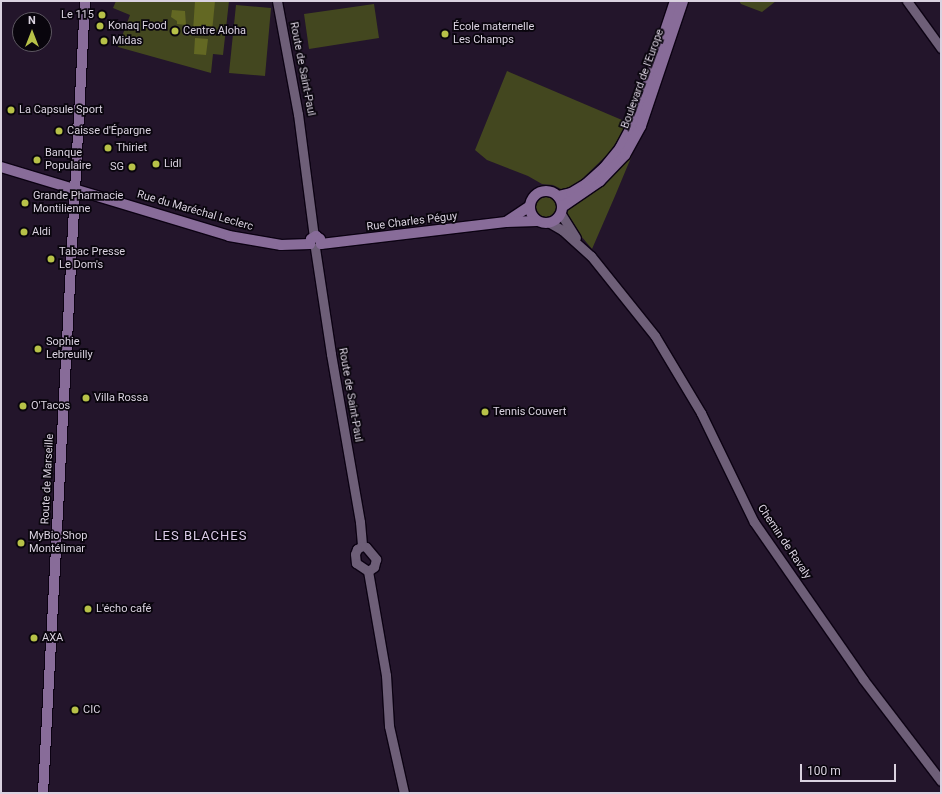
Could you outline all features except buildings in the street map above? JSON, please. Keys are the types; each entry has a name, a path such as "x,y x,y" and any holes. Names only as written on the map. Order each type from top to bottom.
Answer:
{"main road":[{"name":"Route de Marseille","path":"43,793 85,1"},
{"name":"Boulevard de l'Europe","path":"558,196 576,190 595,176 612,158 627,137 636,118 675,1"},
{"name":"Boulevard de l'Europe","path":"562,210 600,181 625,155 641,126 683,1"},
{"name":"Rue du Maréchal Leclerc","path":"1,167 229,236 281,245 315,243"},
{"path":"542,192 553,193 558,196 562,210 554,221 550,223 537,221 532,216 530,206 534,197 542,192"},
{"name":"Rue Charles Péguy","path":"506,222 530,206"},
{"name":"Rue Charles Péguy","path":"315,243 506,222 537,221"}],"street":[{"name":"Route de Saint-Paul","path":"277,1 298,114 330,349 360,522 362,546"},
{"path":"907,1 941,48"},
{"path":"913,1 941,39"},
{"name":"Chemin de Ravaly","path":"562,210 582,247"},
{"name":"Chemin de Ravaly","path":"550,223 562,230 582,247 614,283 655,336 701,413 754,522 863,679 941,781"},
{"path":"368,571 374,567 376,560 366,547 362,546 357,548 355,554 356,563 368,571 386,675 389,726 404,793"}],"shaded area":[{"name":"Centre Aloha","path":"116,1 229,1 223,55 213,54 211,73 118,47 130,15 113,8"},
{"path":"195,1 215,1 212,32 193,31"},
{"path":"739,1 776,1 762,12 741,4"},
{"path":"374,4 379,38 309,49 304,14"},
{"path":"236,5 271,8 265,76 229,73"},
{"path":"172,10 185,11 186,25 177,24 177,21 171,17"},
{"path":"195,38 208,39 206,55 194,54"},
{"path":"507,71 629,123 609,153 581,180 571,187 561,189 553,185 542,184 528,176 487,160 475,150"},
{"path":"635,148 592,249 570,223 566,214 570,207 604,185 624,164"},
{"path":"546,197 553,200 556,207 553,214 546,217 539,214 536,207 539,200"}],"place":[{"name":"Le 115","path":"102,15"},
{"name":"Konaq Food","path":"100,26"},
{"name":"Centre Aloha","path":"175,31"},
{"name":"École maternelle Les Champs","path":"445,34"},
{"name":"Midas","path":"104,41"},
{"name":"La Capsule Sport","path":"11,110"},
{"name":"Caisse d'Épargne","path":"59,131"},
{"name":"Thiriet","path":"108,148"},
{"name":"Banque Populaire","path":"37,160"},
{"name":"Lidl","path":"156,164"},
{"name":"SG","path":"132,167"},
{"name":"Grande Pharmacie Montilienne","path":"25,203"},
{"name":"Aldi","path":"24,232"},
{"name":"Tabac Presse Le Dom's","path":"51,259"},
{"name":"Sophie Lebreuilly","path":"38,349"},
{"name":"Villa Rossa","path":"86,398"},
{"name":"O'Tacos","path":"23,406"},
{"name":"Tennis Couvert","path":"485,412"},
{"name":"MyBio Shop Montélimar","path":"21,543"},
{"name":"L'écho café","path":"88,609"},
{"name":"AXA","path":"34,638"},
{"name":"CIC","path":"75,710"}],"district":[{"name":"LES BLACHES","path":"201,536"}]}
